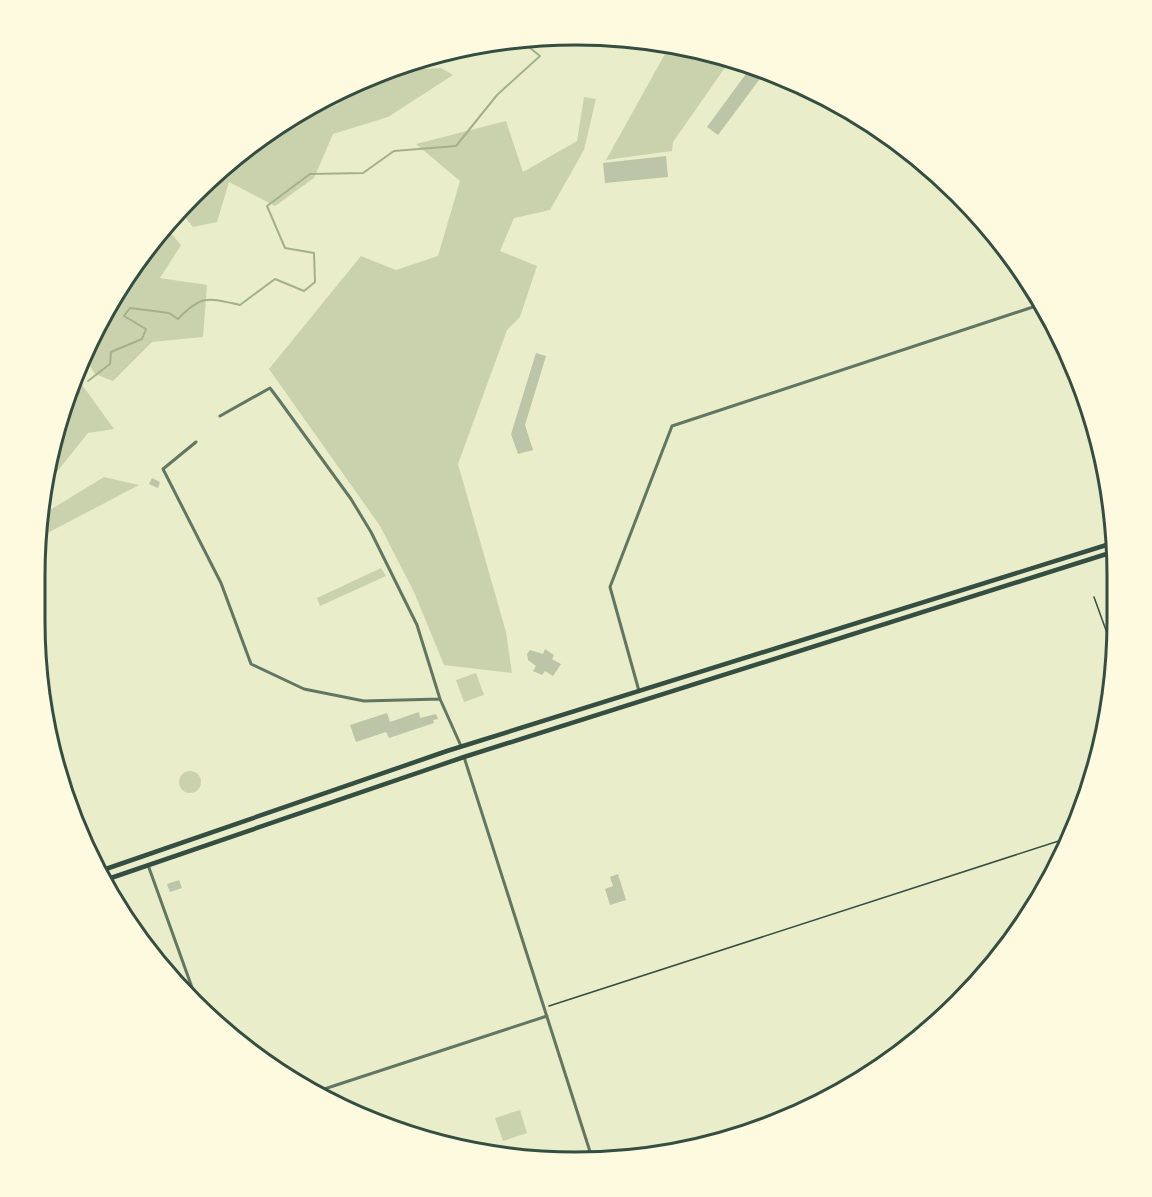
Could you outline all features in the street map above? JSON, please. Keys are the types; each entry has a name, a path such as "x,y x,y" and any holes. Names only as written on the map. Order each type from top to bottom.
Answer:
{"main road":[{"path":"107,869 461,746 1106,545"},
{"path":"112,878 464,757 1106,554"},
{"path":"881,616 884,624"},
{"path":"461,746 464,757"},
{"path":"145,856 148,865"}],"street":[{"path":"639,691 609,587 672,426 1033,307"},
{"path":"220,416 270,388 360,513 417,625 440,699 461,746"},
{"path":"196,442 163,469 221,583 251,664 304,689 364,701 440,699"},
{"path":"464,757 590,1152"},
{"path":"148,865 191,986"},
{"path":"325,1089 547,1016"}],"path":[{"path":"1094,597 1107,632"},
{"path":"548,1006 1059,841"}],"green space":[{"path":"666,53 726,67 673,142 672,151 606,160"},
{"path":"441,68 453,75 388,117 333,134 314,178 275,206 229,182 217,222 193,227 185,217 226,177 281,134 319,112 338,104 341,100 373,85 417,69"},
{"path":"584,97 596,99 584,150 550,210 514,218 500,251 537,266 520,317 507,330 458,464 506,632 512,673 444,665 414,592 380,526 269,369 361,256 396,270 438,256 460,181 416,144 506,121 523,172 577,141"},
{"path":"171,233 181,245 160,278 207,285 203,337 152,342 113,381 95,374 89,365 116,310 134,281"},
{"path":"81,383 114,429 88,433 56,473 63,439"},
{"path":"104,477 139,485 47,533 50,510"},
{"path":"381,568 386,576 320,606 317,598"},
{"path":"476,673 484,695 464,702 456,680"},
{"path":"190,771 198,774 201,782 198,790 190,793 182,790 179,782 182,774"},
{"path":"520,1110 527,1133 503,1141 495,1118"}],"building":[{"path":"747,73 760,78 718,135 707,127"},
{"path":"666,156 668,177 605,183 603,163"},
{"path":"536,353 546,356 525,425 533,450 518,454 511,434"},
{"path":"152,478 160,482 158,488 149,484"},
{"path":"545,649 554,655 552,659 561,664 553,676 545,671 542,675 533,671 536,666 528,660 527,654 530,650 543,654"},
{"path":"419,712 420,718 436,714 438,719 433,720 434,723 389,738 386,732 356,742 350,725 387,713 390,722"},
{"path":"618,874 626,900 610,905 605,889 613,886 610,877"},
{"path":"179,880 182,888 170,892 167,884"}],"waterway":[{"path":"88,381 110,364 111,352 142,339 146,329 124,316 130,308 169,313 178,319 193,305 206,300 240,305 275,279 304,291 315,282 314,253 285,248 267,206 310,174 363,173 394,151 456,146 497,95 540,56 529,47"},
{"path":"75,399 79,392"}]}
